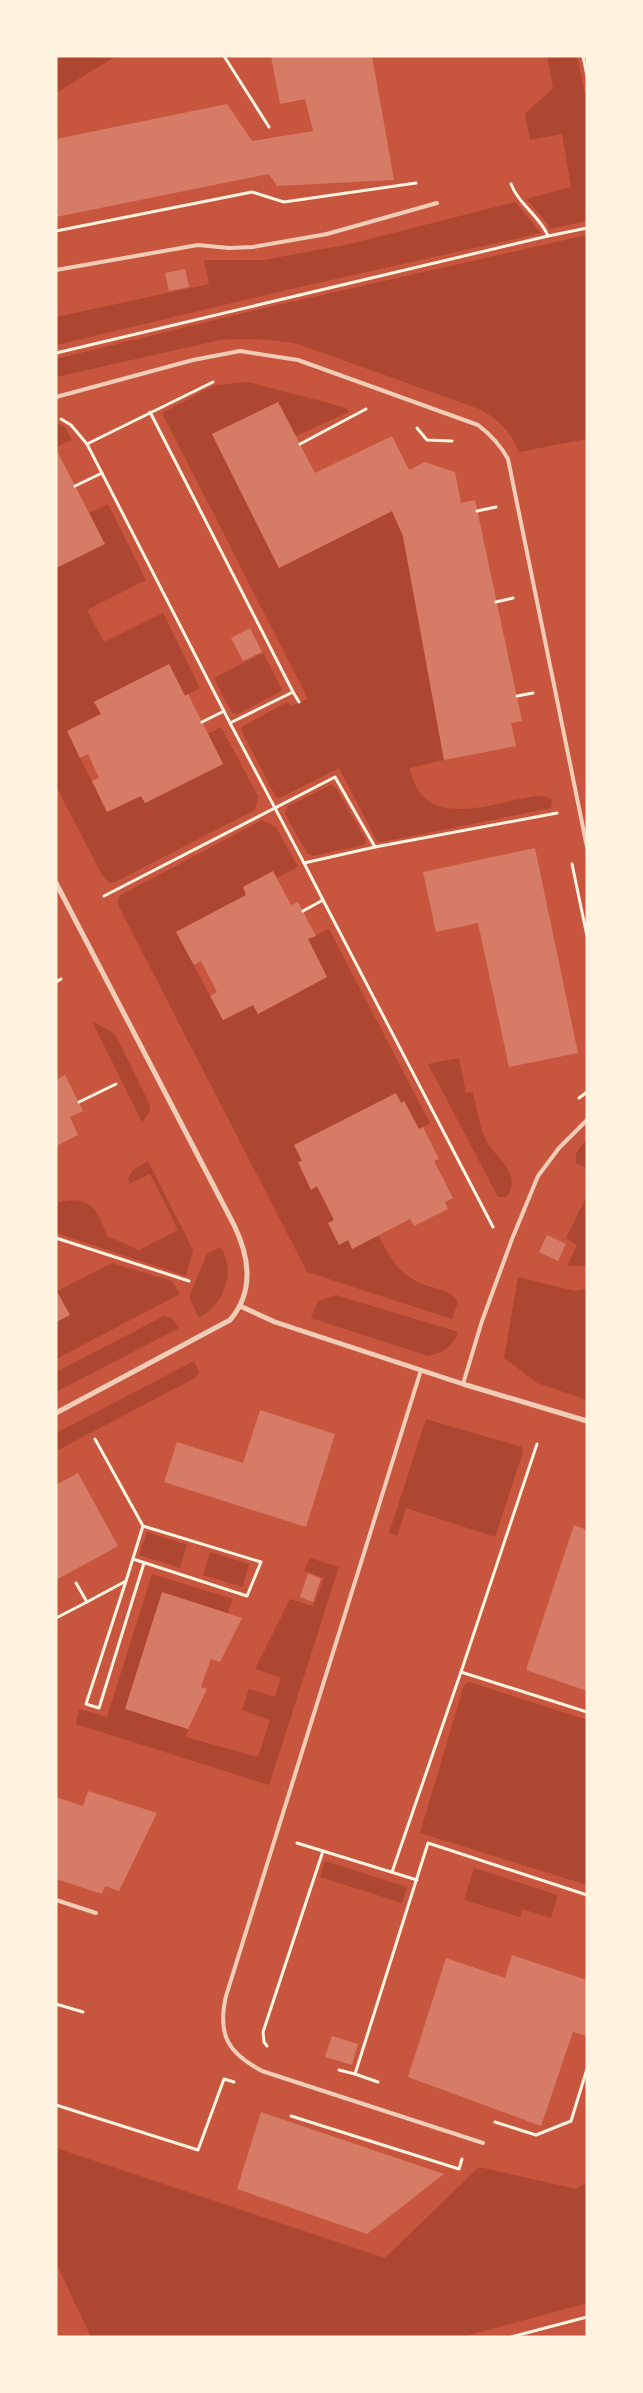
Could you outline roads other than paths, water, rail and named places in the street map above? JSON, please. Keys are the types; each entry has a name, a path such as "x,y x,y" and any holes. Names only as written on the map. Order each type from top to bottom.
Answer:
{"street":[{"path":"56,883 240,1238 248,1272 240,1306 230,1320 56,1413"},
{"path":"240,1306 275,1322 463,1384 587,1421"}],"lane":[{"path":"56,270 198,245 229,248 253,247 327,234 437,203"},
{"path":"56,397 99,384 240,351 298,360 478,424 501,446 508,459 587,847"},
{"path":"463,1384 482,1320 538,1176 559,1148 587,1120"},
{"path":"421,1370 226,1996 222,2013 222,2029 235,2053 262,2071 483,2143"},
{"path":"56,1900 96,1913"}]}
